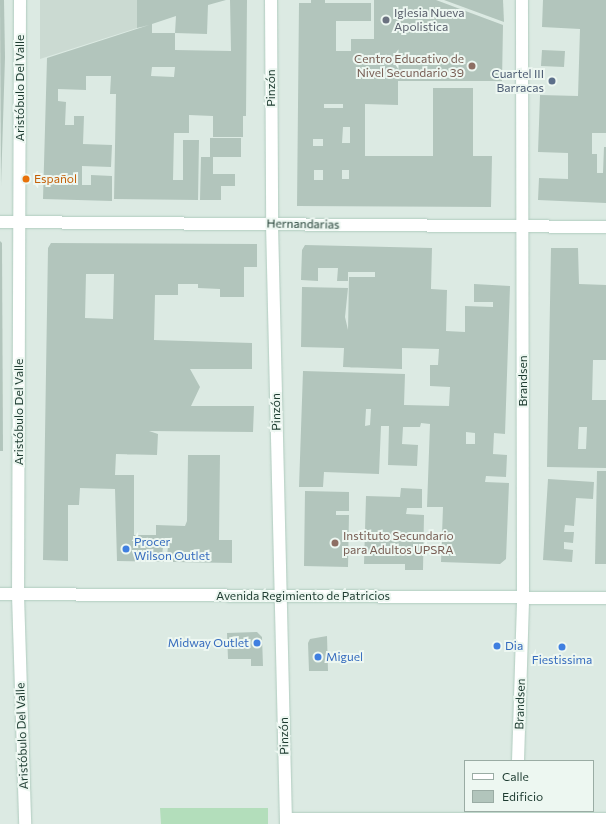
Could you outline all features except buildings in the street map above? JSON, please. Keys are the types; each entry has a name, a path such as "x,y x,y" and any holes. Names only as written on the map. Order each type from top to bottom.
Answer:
{"street":[{"name":"Aristóbulo Del Valle","path":"20,0 18,595 25,824"},
{"name":"Pinzón","path":"271,0 272,224 286,822"},
{"name":"Brandsen","path":"518,760 523,598 522,0"},
{"name":"Hernandarias","path":"0,222 606,227"},
{"name":"Avenida Regimiento de Patricios","path":"0,594 606,598"},
{"path":"286,822 516,818 606,819"}],"shaded area":[{"path":"40,0 137,0 137,28 40,59"}],"green space":[{"path":"160,808 268,808 268,824 161,824"}],"place":[{"name":"Iglesia Nueva Apolistica","path":"386,20"},
{"name":"Centro Educativo de Nivel Secundario 39","path":"472,66"},
{"name":"Cuartel III Barracas","path":"552,81"},
{"name":"Español","path":"26,179"},
{"name":"Instituto Secundario para Adultos UPSRA","path":"335,543"},
{"name":"Procer Wilson Outlet","path":"126,549"},
{"name":"Midway Outlet","path":"257,643"},
{"name":"Dia","path":"497,646"},
{"name":"Fiestissima","path":"562,647"},
{"name":"Miguel","path":"318,657"}]}
